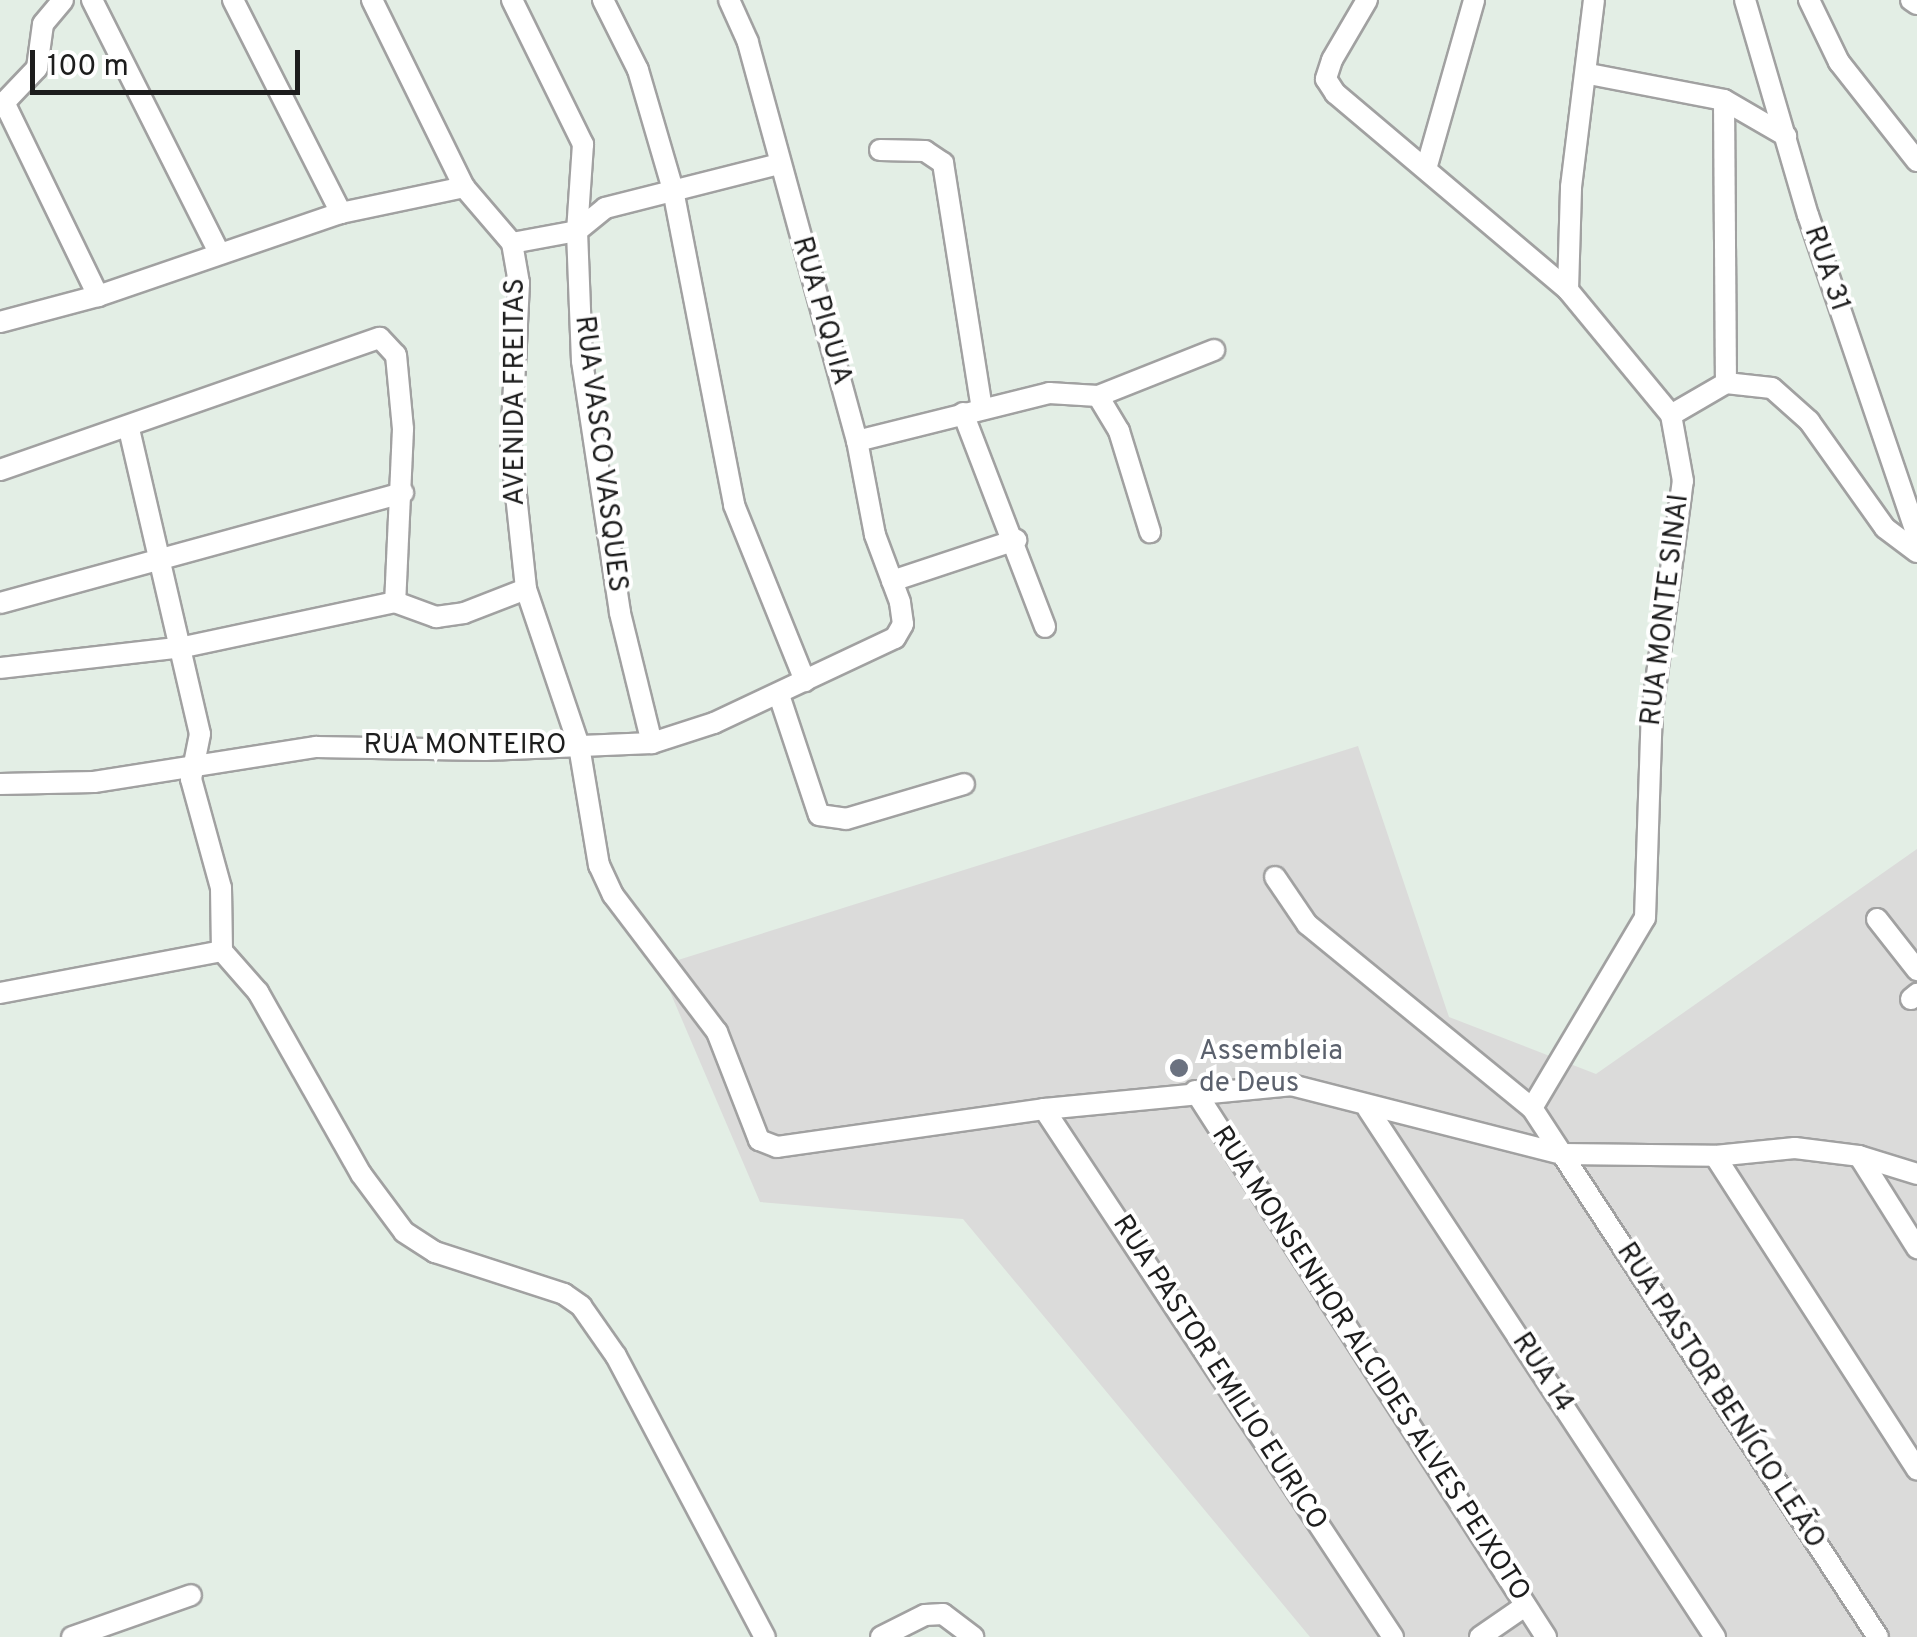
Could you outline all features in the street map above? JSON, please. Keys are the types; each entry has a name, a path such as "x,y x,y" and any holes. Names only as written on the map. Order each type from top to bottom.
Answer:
{"street":[{"path":"64,0 43,24 37,68 2,104 98,296"},
{"path":"92,0 218,252"},
{"path":"233,0 340,213"},
{"name":"AVENIDA FREITAS","path":"372,0 464,187 512,242 519,283 512,462 526,589 579,746 600,865 613,896 717,1032 756,1136 777,1147 1044,1109"},
{"name":"RUA VASCO VASQUES","path":"512,0 583,144 577,231 582,361 620,612 652,742"},
{"path":"602,0 638,70 673,190 722,462 804,680"},
{"name":"RUA PIQUIA","path":"729,0 748,42 857,441 874,535 903,624"},
{"name":"RUA MONTE SINAI","path":"1368,0 1343,34 1326,79 1568,290 1671,416 1683,482 1652,712 1646,918 1532,1108"},
{"path":"1426,169 1474,0"},
{"path":"1568,290 1571,187 1589,74 1594,0"},
{"name":"RUA 31","path":"1745,0 1917,536"},
{"path":"1810,0 1840,62 1917,160"},
{"path":"1589,74 1724,100 1786,136"},
{"path":"1724,100 1726,383"},
{"path":"880,150 925,151 943,163 972,411 1045,627"},
{"path":"512,242 577,231 605,208 779,164"},
{"path":"0,322 98,296 340,213 464,187"},
{"path":"0,470 129,429 363,340 380,338 396,356 403,493 395,602"},
{"path":"857,441 1068,390 1098,396 1214,350"},
{"path":"1671,416 1726,383 1772,388 1825,442 1886,528 1917,552"},
{"path":"1098,396 1119,431 1150,532"},
{"path":"129,429 155,557 184,647 200,734 193,796 221,888 222,951 258,992 361,1174 404,1232 435,1252 564,1294 581,1306 616,1356 765,1637"},
{"path":"0,603 155,557 403,493"},
{"path":"892,581 1016,540"},
{"path":"1,666 184,647 395,602 436,617 526,589"},
{"name":"RUA MONTEIRO","path":"0,784 94,782 330,746 579,746 652,742 779,695 886,644 903,624"},
{"path":"779,695 819,815 846,819 964,784"},
{"name":"RUA PASTOR BENÍCIO LEÃO","path":"1275,876 1307,924 1421,1011 1532,1108 1878,1637"},
{"path":"1878,919 1917,970"},
{"path":"0,993 222,951"},
{"path":"1044,1109 1194,1091 1291,1086 1368,1109 1562,1154 1715,1156 1796,1148 1859,1156 1917,1174"},
{"name":"RUA MONSENHOR ALCIDES ALVES PEIXOTO","path":"1194,1091 1546,1637"},
{"name":"RUA PASTOR EMILIO EURICO","path":"1044,1109 1393,1637"},
{"name":"RUA 14","path":"1368,1109 1715,1637"},
{"path":"1715,1156 1917,1470"},
{"path":"1859,1156 1914,1235"},
{"path":"72,1637 192,1595"},
{"path":"1480,1637 1525,1606"},
{"path":"881,1637 925,1615 944,1614 973,1637"}],"shaded area":[{"path":"1358,746 1449,1017 1596,1074 1917,849 1917,1637 1310,1637 963,1219 760,1202 659,966"}],"place":[{"name":"Assembleia de Deus","path":"1179,1068"}]}
